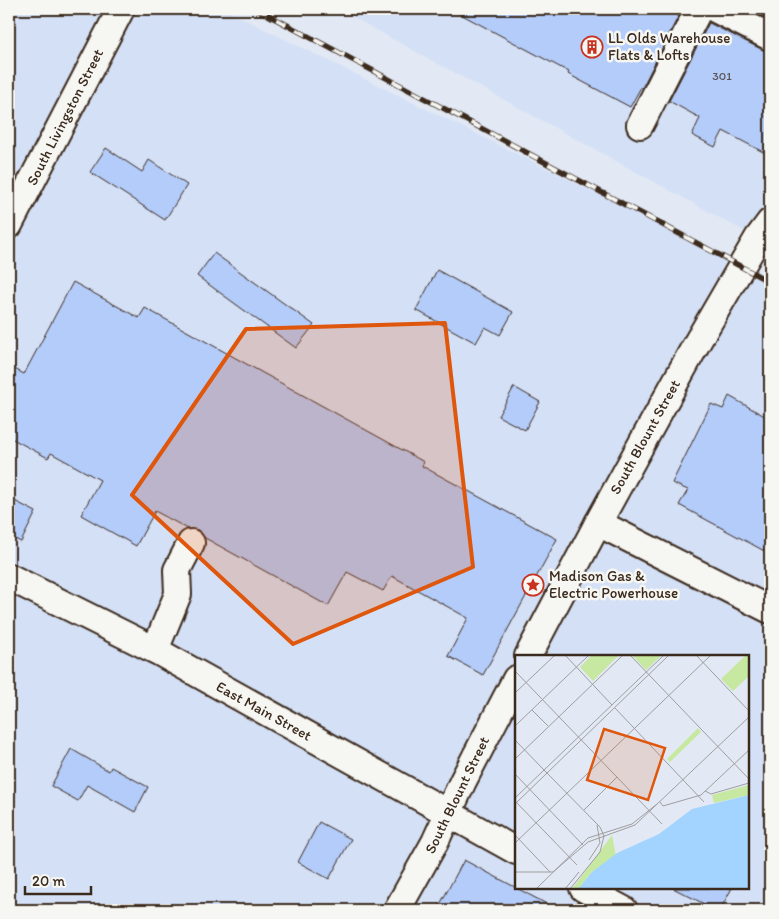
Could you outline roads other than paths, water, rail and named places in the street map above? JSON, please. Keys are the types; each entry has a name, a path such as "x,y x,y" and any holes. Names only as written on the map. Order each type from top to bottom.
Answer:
{"street":[{"name":"South Livingston Street","path":"9,225 121,9"},
{"path":"640,126 699,9"},
{"path":"715,9 770,37"},
{"name":"South Blount Street","path":"529,655 598,523 715,311 758,238 770,222"},
{"path":"598,523 770,610"},
{"path":"155,650 178,594 177,570 190,543"},
{"name":"East Main Street","path":"9,577 155,650 515,850"},
{"name":"South Blount Street","path":"396,910 435,842 463,781 515,681"},
{"path":"585,889 616,908"}],"railway":[{"path":"257,9 770,282"}],"place":[{"name":"LL Olds Warehouse Flats & Lofts","path":"592,47"},
{"name":"Madison Gas & Electric Powerhouse","path":"533,585"}]}
